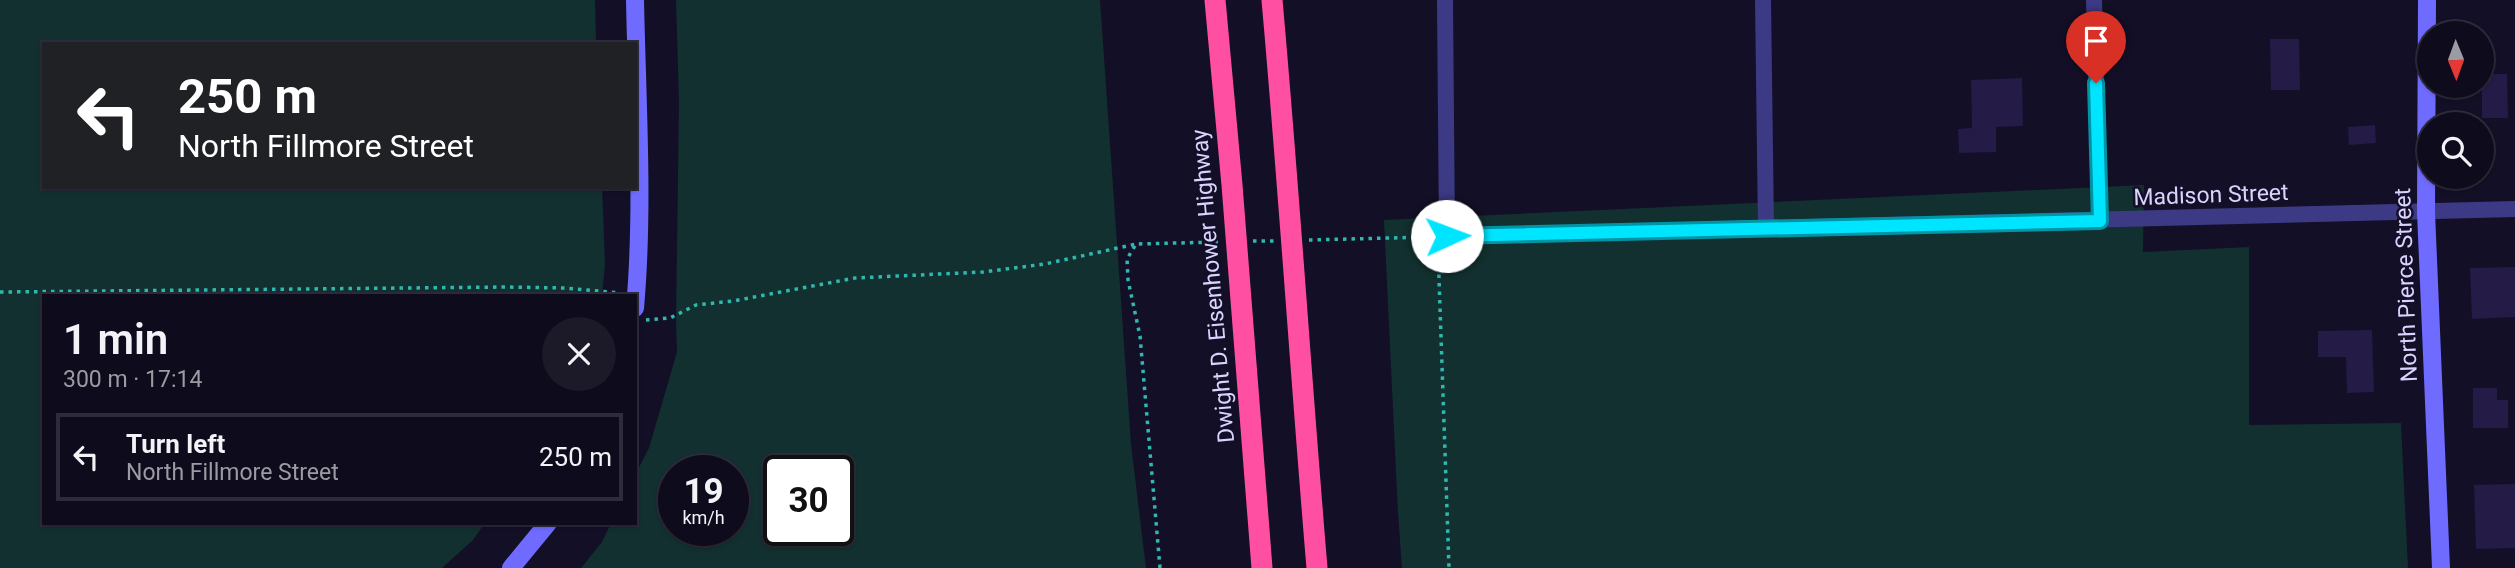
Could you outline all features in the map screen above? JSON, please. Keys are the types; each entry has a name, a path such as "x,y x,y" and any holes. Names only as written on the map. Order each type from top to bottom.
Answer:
{"highway":[{"name":"Dwight D. Eisenhower Highway","path":"1215,0 1262,568"},
{"path":"1272,0 1317,568"}],"main road":[{"path":"635,0 636,42"},
{"name":"North Pierce Street","path":"2427,0 2426,212 2441,568"},
{"path":"636,294 639,205 637,102"},
{"path":"511,568 546,525"}],"street":[{"name":"Madison Street","path":"1445,0 1447,236 2515,209"},
{"path":"1763,0 1766,228"},
{"path":"2094,0 2100,221"}],"path":[{"path":"1297,240 1438,237 1449,568"},
{"path":"1244,241 1284,240"},
{"path":"637,321 670,318 696,305 746,299 855,278 983,272 1045,264 1136,244 1230,242"},
{"path":"1136,244 1127,259 1128,280 1140,336 1160,568"},
{"path":"0,292 506,287 565,288 598,294"}],"green space":[{"path":"0,0 595,0 596,42 42,42 42,189 602,189 605,264 602,294 42,294 42,525 484,525 473,540 442,568 0,568"},
{"path":"676,0 1100,0 1131,444 1146,568 581,568 602,542 610,525 637,525 637,471 649,448 677,352 679,101"},
{"path":"2144,185 2143,252 2249,247 2249,425 2401,423 2408,568 1402,568 1384,220"}],"building":[{"path":"2270,39 2299,39 2300,90 2271,90"},
{"path":"2494,74 2507,74 2508,118 2494,118 2494,112 2482,112 2482,98 2494,98"},
{"path":"2022,78 2023,126 1996,127 1996,152 1959,153 1958,129 1972,128 1971,80"},
{"path":"2375,125 2376,143 2349,145 2348,127"},
{"path":"2515,267 2515,317 2472,319 2470,268"},
{"path":"2372,330 2374,392 2347,393 2346,357 2318,357 2318,331"},
{"path":"2473,388 2497,388 2497,400 2508,400 2508,428 2473,428"},
{"path":"2515,484 2515,548 2476,549 2474,485"}],"route":[{"path":"1447,236 2100,221 2096,83"}]}
